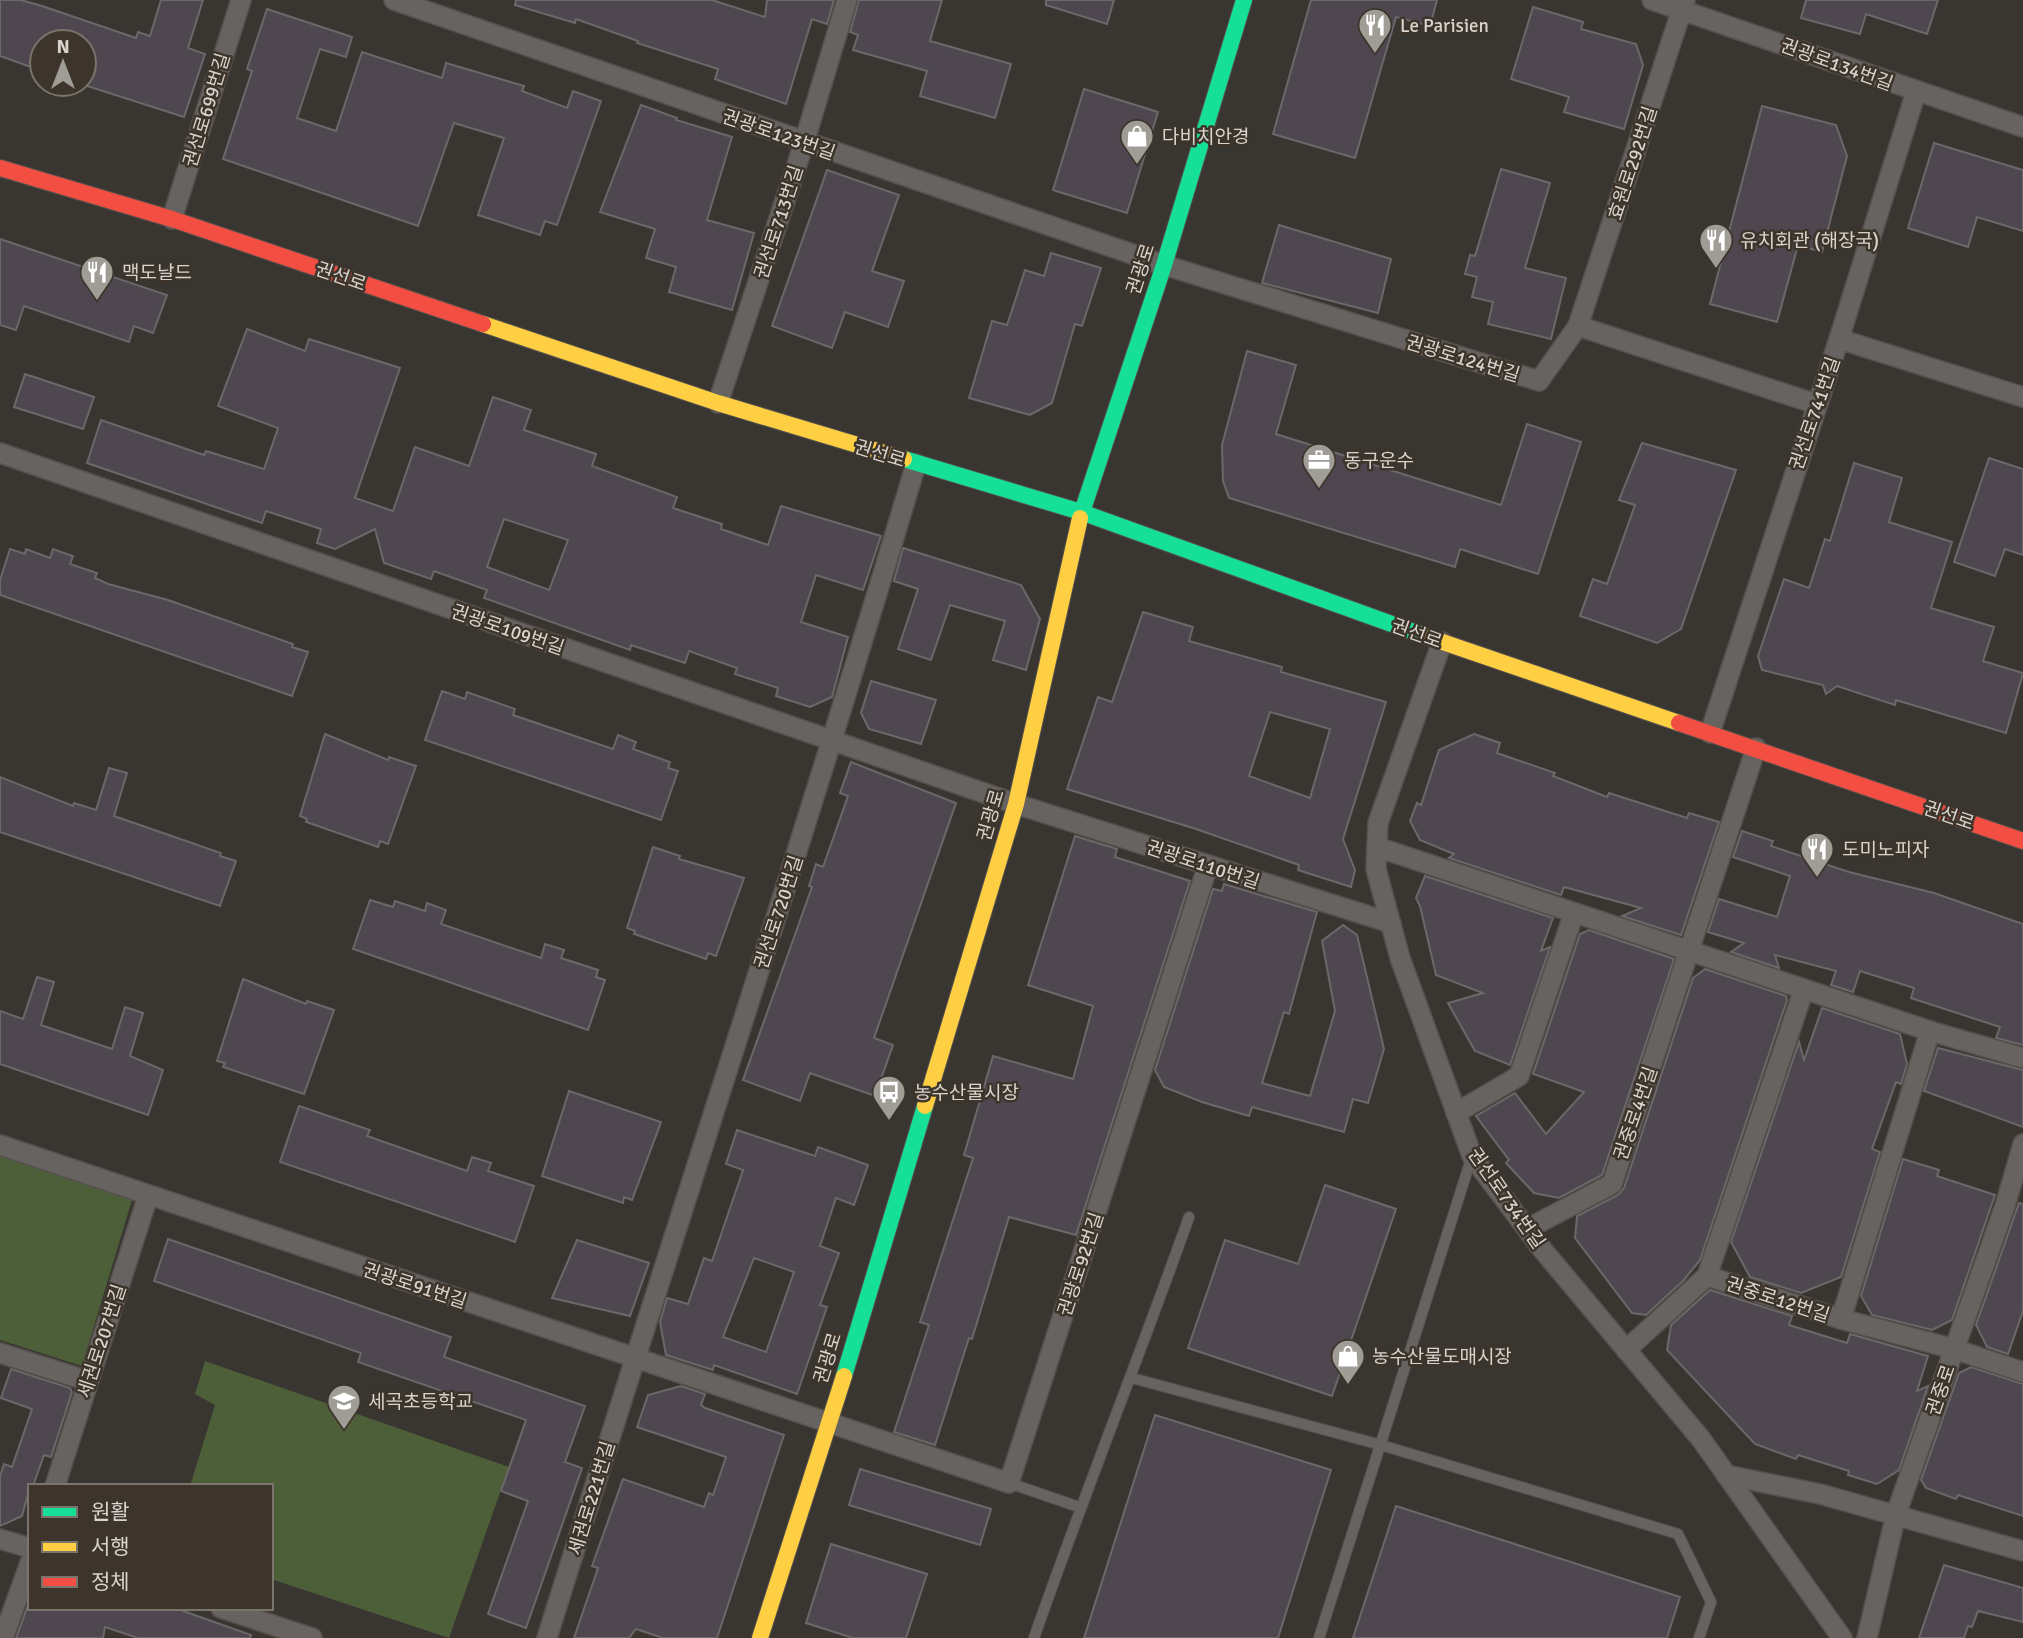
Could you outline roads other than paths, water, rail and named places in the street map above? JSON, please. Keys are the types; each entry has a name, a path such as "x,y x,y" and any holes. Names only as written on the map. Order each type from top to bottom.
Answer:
{"street":[{"name":"권선로699번길","path":"172,219 241,0"},
{"name":"권광로123번길","path":"394,0 1164,265"},
{"name":"권선로713번길","path":"718,403 804,143 847,0"},
{"name":"권광로","path":"760,1638 830,1423 1016,804 1081,512 1164,265 1244,0"},
{"name":"권광로134번길","path":"1652,0 1684,4 1916,92 2023,127"},
{"name":"효원로292번길","path":"1578,326 1684,4"},
{"name":"권선로741번길","path":"1710,733 1839,339 1916,92"},
{"name":"권선로","path":"0,168 172,219 718,403 1081,512 1442,642 2023,841"},
{"name":"권광로124번길","path":"1164,265 1539,381 1578,326"},
{"path":"1578,326 1816,404"},
{"path":"1839,339 2023,397"},
{"name":"권광로109번길","path":"0,453 1016,804"},
{"name":"권선로720번길","path":"634,1358 834,741 916,464"},
{"name":"권선로734번길","path":"1442,642 1378,823 1376,869 1391,923 1472,1156 1527,1229 1701,1439 1842,1638"},
{"path":"1690,951 1756,748"},
{"name":"권광로110번길","path":"1016,804 1391,923"},
{"path":"1377,847 1930,1031 2023,1058"},
{"name":"권광로92번길","path":"1009,1483 1208,865"},
{"path":"1456,1113 1519,1076 1574,913"},
{"name":"권중로4번길","path":"1527,1229 1612,1184 1690,951"},
{"path":"1707,1276 1804,989"},
{"path":"1841,1319 1930,1031"},
{"name":"권중로","path":"1867,1638 1896,1514 1954,1349 2014,1210 2023,1144"},
{"name":"권광로91번길","path":"0,1145 830,1423"},
{"name":"세권로207번길","path":"56,1484 148,1196"},
{"name":"권중로12번길","path":"1626,1350 1707,1276 1841,1319 1954,1349 2023,1372"},
{"path":"0,1353 88,1381"},
{"name":"세권로221번길","path":"547,1638 634,1358"},
{"path":"830,1423 1009,1483"},
{"path":"1726,1475 1896,1514 2023,1551"},
{"path":"0,1539 28,1547"},
{"path":"3,1638 28,1569"},
{"path":"227,1610 312,1638"}],"lane":[{"path":"1320,1638 1472,1156"},
{"path":"1034,1638 1079,1507 1132,1378 1189,1217"},
{"path":"1132,1378 1381,1445 1678,1534 1711,1602 1699,1638"},
{"path":"1009,1483 1079,1507"}],"place":[{"name":"Le Parisien","path":"1375,55"},
{"name":"다비치안경","path":"1137,166"},
{"name":"유치회관 (해장국)","path":"1716,270"},
{"name":"맥도날드","path":"97,302"},
{"name":"동구운수","path":"1319,490"},
{"name":"도미노피자","path":"1817,879"},
{"name":"농수산물시장","path":"889,1122"},
{"name":"농수산물도매시장","path":"1348,1386"},
{"name":"세곡초등학교","path":"344,1431"}]}
